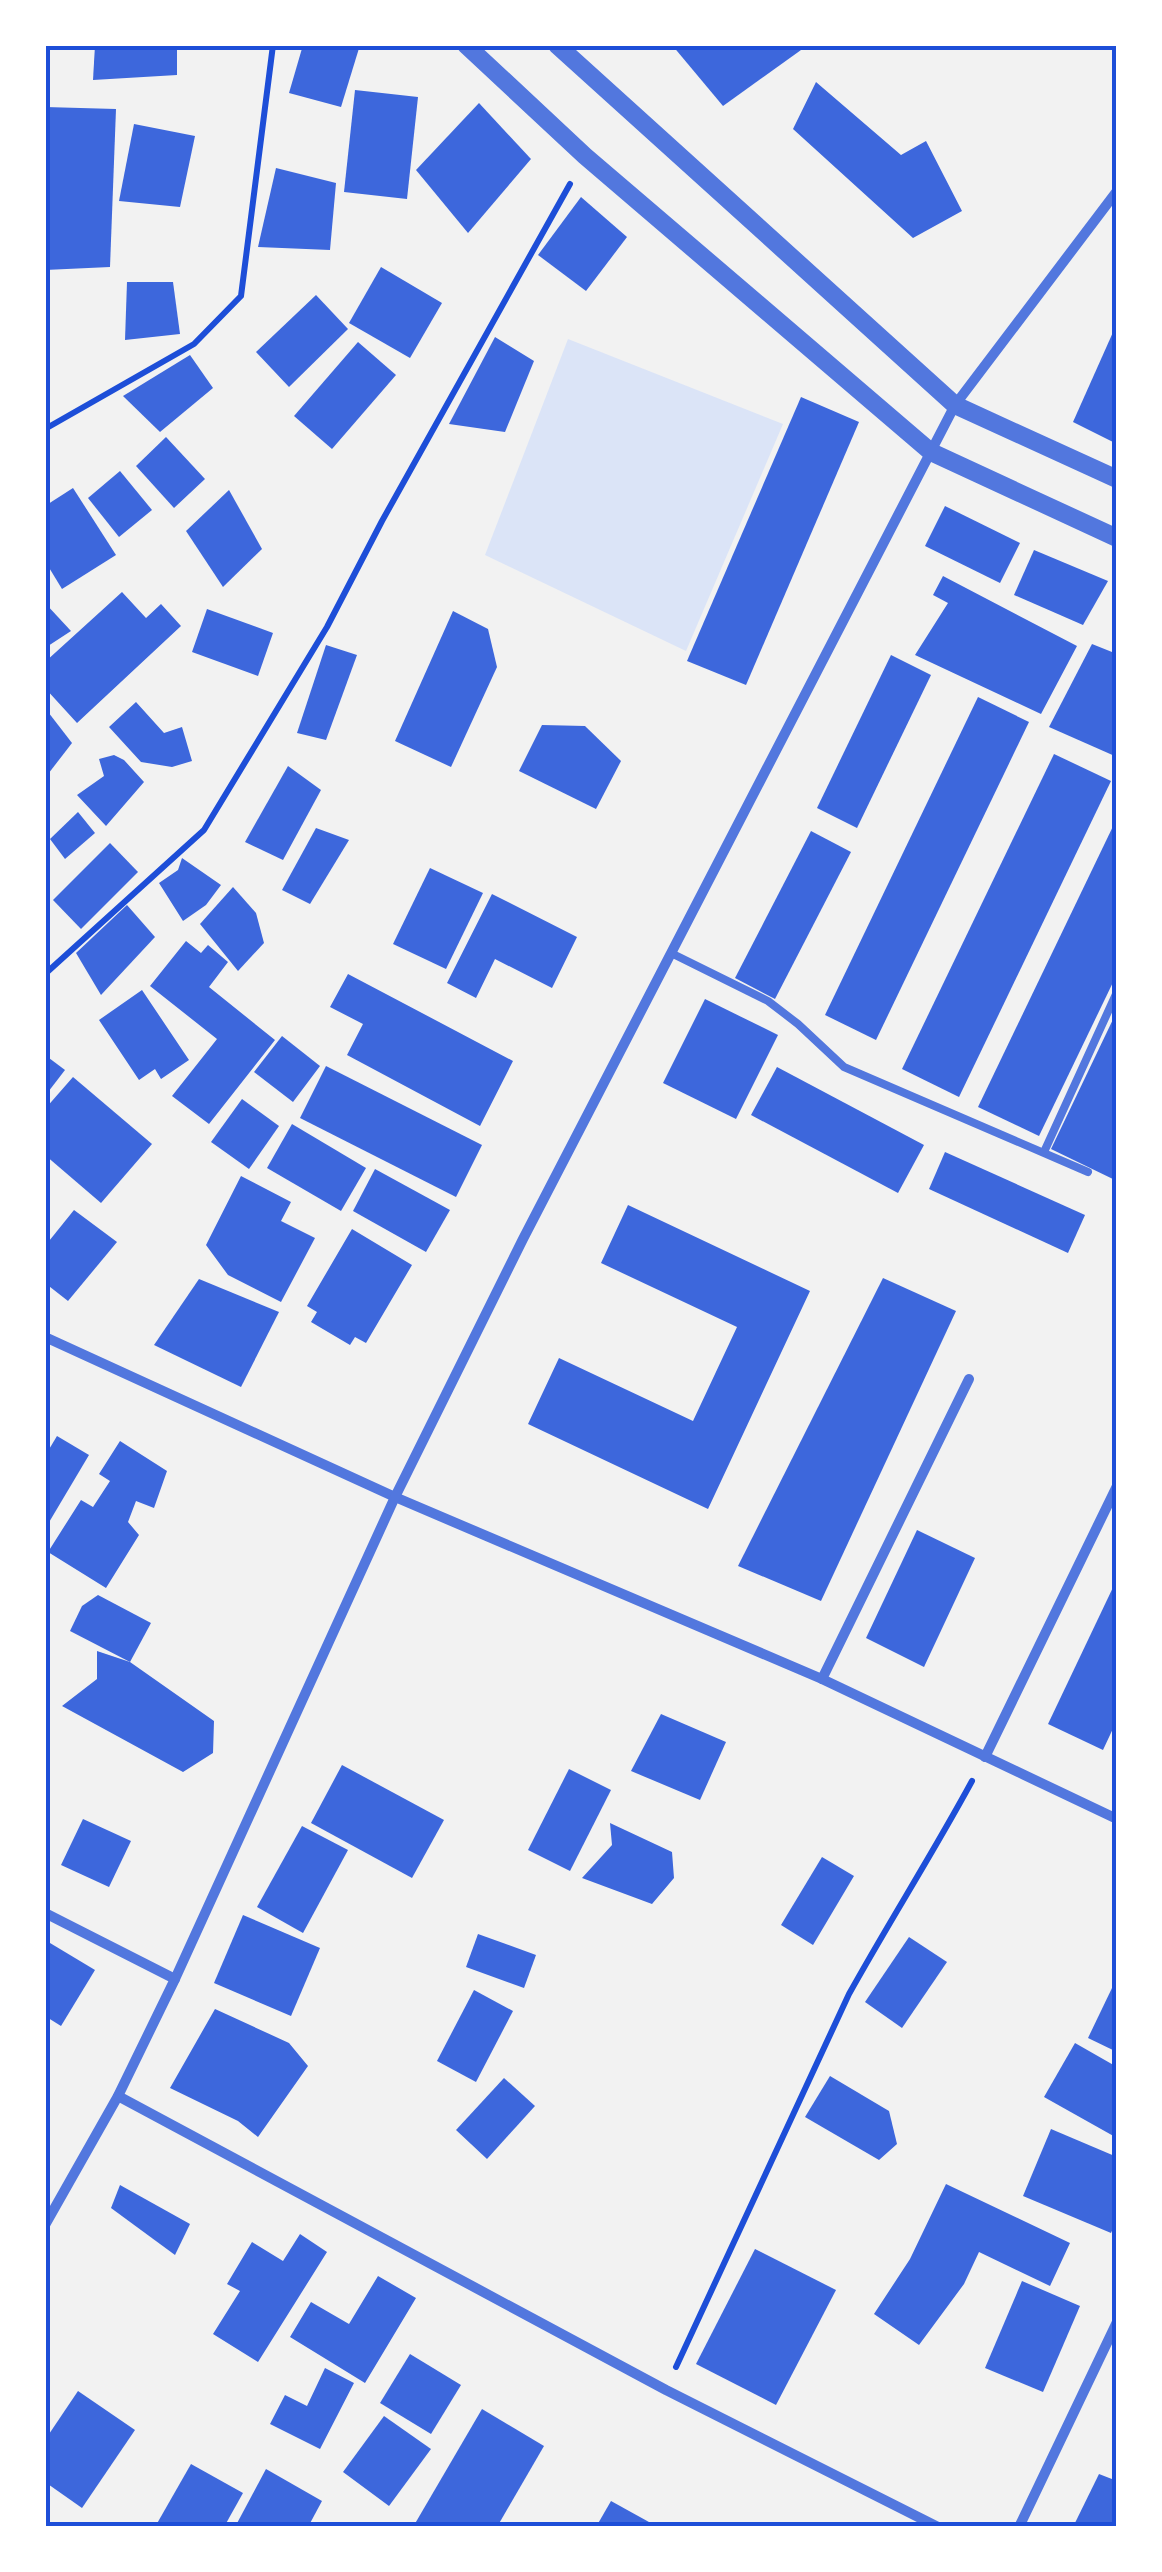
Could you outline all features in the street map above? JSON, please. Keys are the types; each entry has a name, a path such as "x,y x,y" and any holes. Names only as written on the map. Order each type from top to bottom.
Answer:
{"street":[{"path":"466,45 585,156 932,452 1117,538"},
{"path":"556,45 955,405 1117,478"},
{"path":"45,2224 118,2096 176,1978 396,1497 523,1238 955,405 1117,191"},
{"path":"45,1337 396,1497 822,1679 1117,1819"},
{"path":"822,1679 969,1380"},
{"path":"985,1758 1117,1486"},
{"path":"45,1913 176,1978"},
{"path":"118,2096 666,2390 938,2527"},
{"path":"1019,2527 1117,2322"}],"lane":[{"path":"671,953 768,1001 844,1068 1088,1172"},
{"path":"1044,1152 1117,992"}],"path":[{"path":"45,429 194,344 240,296 272,45"},
{"path":"45,974 204,830 327,627 585,156"},
{"path":"666,2390 849,1994 928,1864 985,1758"}],"shaded area":[{"path":"568,339 783,424 686,651 485,555"}],"building":[{"path":"95,45 177,45 177,75 93,80"},
{"path":"303,45 360,45 341,107 289,93"},
{"path":"672,45 808,45 723,106"},
{"path":"816,82 901,155 926,141 962,211 913,238 793,129"},
{"path":"355,90 418,97 407,199 344,192"},
{"path":"479,103 531,159 468,233 416,170"},
{"path":"45,107 116,109 110,267 45,270"},
{"path":"134,124 195,136 180,207 119,201"},
{"path":"276,168 336,183 330,250 258,247"},
{"path":"581,197 627,237 586,291 538,255"},
{"path":"381,267 442,303 410,358 349,323"},
{"path":"127,282 173,282 180,334 125,340"},
{"path":"316,295 348,329 289,387 256,352"},
{"path":"1114,330 1117,331 1117,444 1073,422"},
{"path":"495,337 534,361 505,432 449,424"},
{"path":"358,342 396,375 332,449 294,416"},
{"path":"190,355 213,388 160,432 123,396"},
{"path":"801,397 859,422 746,685 687,661"},
{"path":"166,437 205,479 174,508 136,466"},
{"path":"120,471 152,510 119,537 88,498"},
{"path":"73,488 116,555 62,589 45,561 45,506"},
{"path":"229,490 262,549 223,587 186,531"},
{"path":"945,506 1020,543 1000,583 925,546"},
{"path":"1034,550 1108,581 1083,625 1014,595"},
{"path":"943,576 1077,646 1041,714 915,655 948,603 933,595"},
{"path":"122,592 146,618 161,604 181,626 77,723 45,688 45,662"},
{"path":"45,603 71,631 45,648"},
{"path":"207,609 273,633 258,676 192,652"},
{"path":"453,611 488,629 497,667 451,767 395,741"},
{"path":"1092,644 1117,654 1117,757 1049,727"},
{"path":"326,645 357,655 326,740 297,733"},
{"path":"891,655 931,675 857,828 817,808"},
{"path":"978,697 1029,722 876,1040 825,1015"},
{"path":"136,702 164,733 182,727 192,761 172,767 141,762 109,727"},
{"path":"45,708 72,743 45,778"},
{"path":"542,725 585,726 621,761 596,809 519,771"},
{"path":"1054,754 1111,781 959,1097 902,1069"},
{"path":"114,755 144,782 106,826 77,795 104,776 99,759"},
{"path":"288,766 321,790 283,860 245,842"},
{"path":"78,812 95,833 65,859 50,839"},
{"path":"1117,818 1117,974 1039,1136 978,1107"},
{"path":"316,828 349,840 310,904 282,890"},
{"path":"811,831 851,852 775,999 735,978"},
{"path":"110,843 138,872 81,929 53,900"},
{"path":"182,858 221,885 206,905 183,921 159,883 178,870"},
{"path":"430,868 483,893 446,969 393,944"},
{"path":"233,887 256,913 264,943 238,971 200,924"},
{"path":"492,894 577,937 552,988 495,959 476,998 447,983"},
{"path":"127,905 155,937 101,995 76,953"},
{"path":"186,941 201,953 208,945 228,962 209,987 275,1040 209,1124 172,1096 217,1039 150,986"},
{"path":"348,974 513,1061 480,1126 347,1055 363,1024 330,1007"},
{"path":"142,990 189,1060 161,1079 155,1069 139,1080 99,1020"},
{"path":"705,999 778,1035 736,1119 663,1083"},
{"path":"1117,1011 1117,1181 1051,1149"},
{"path":"282,1036 320,1066 293,1102 254,1072"},
{"path":"45,1055 65,1070 45,1096"},
{"path":"326,1066 482,1145 456,1197 300,1118"},
{"path":"777,1067 924,1145 898,1193 751,1115"},
{"path":"73,1077 152,1144 101,1203 45,1155 45,1109"},
{"path":"242,1099 279,1126 249,1169 211,1142"},
{"path":"292,1124 366,1168 341,1211 267,1168"},
{"path":"945,1152 1085,1215 1068,1253 929,1189"},
{"path":"375,1169 450,1210 426,1252 353,1211"},
{"path":"241,1176 291,1202 281,1221 315,1238 281,1302 228,1275 206,1245"},
{"path":"628,1205 810,1291 708,1509 528,1424 559,1358 693,1421 737,1327 601,1263"},
{"path":"74,1210 117,1242 68,1301 45,1283 45,1246"},
{"path":"352,1229 412,1265 366,1343 355,1337 350,1345 311,1322 317,1312 307,1306"},
{"path":"883,1278 956,1311 821,1601 738,1566"},
{"path":"199,1279 279,1312 241,1387 154,1345"},
{"path":"57,1436 89,1455 45,1529 45,1456"},
{"path":"120,1441 167,1471 154,1508 136,1501 128,1522 139,1535 106,1588 48,1552 81,1500 93,1507 110,1481 99,1474"},
{"path":"917,1530 975,1558 924,1667 866,1638"},
{"path":"1117,1579 1117,1720 1103,1750 1048,1724"},
{"path":"98,1595 151,1623 130,1662 70,1631 82,1606"},
{"path":"97,1651 130,1662 214,1721 213,1753 183,1772 62,1706 97,1679"},
{"path":"661,1714 726,1742 700,1800 631,1771"},
{"path":"342,1765 444,1820 412,1878 311,1823"},
{"path":"569,1769 611,1790 570,1871 528,1850"},
{"path":"83,1819 131,1841 109,1887 61,1865"},
{"path":"610,1823 672,1852 674,1878 652,1904 582,1878 612,1845"},
{"path":"302,1826 348,1850 303,1933 257,1907"},
{"path":"822,1857 854,1876 813,1945 781,1925"},
{"path":"243,1915 320,1948 291,2016 214,1983"},
{"path":"478,1934 536,1955 524,1988 466,1967"},
{"path":"909,1937 947,1962 902,2028 865,2002"},
{"path":"45,1940 95,1970 61,2026 45,2016"},
{"path":"1112,1988 1117,1991 1117,2052 1088,2038"},
{"path":"474,1990 513,2011 476,2082 437,2061"},
{"path":"215,2009 289,2043 308,2066 258,2137 238,2121 170,2088"},
{"path":"1075,2043 1117,2067 1117,2138 1044,2097"},
{"path":"830,2076 889,2111 897,2144 879,2160 805,2117"},
{"path":"504,2078 535,2106 487,2159 456,2130"},
{"path":"1051,2129 1117,2157 1117,2219 1111,2233 1023,2196"},
{"path":"946,2184 1070,2243 1050,2286 979,2252 964,2284 919,2345 874,2314 910,2259"},
{"path":"120,2185 190,2224 175,2255 111,2208"},
{"path":"300,2234 327,2252 258,2362 213,2334 240,2291 227,2284 252,2242 283,2261"},
{"path":"755,2249 836,2290 776,2405 696,2364"},
{"path":"378,2276 416,2298 365,2383 290,2337 311,2302 349,2324"},
{"path":"1022,2281 1080,2306 1043,2392 985,2368"},
{"path":"410,2354 461,2385 431,2434 380,2403"},
{"path":"325,2368 354,2383 320,2449 270,2424 285,2395 307,2406"},
{"path":"78,2391 135,2430 82,2508 45,2482 45,2440"},
{"path":"482,2409 544,2446 497,2527 413,2527"},
{"path":"384,2416 431,2449 389,2506 343,2472"},
{"path":"191,2464 243,2493 224,2527 155,2527"},
{"path":"266,2469 322,2501 308,2527 235,2527"},
{"path":"1099,2474 1117,2481 1117,2527 1073,2527"},
{"path":"611,2501 658,2527 596,2527"}]}
